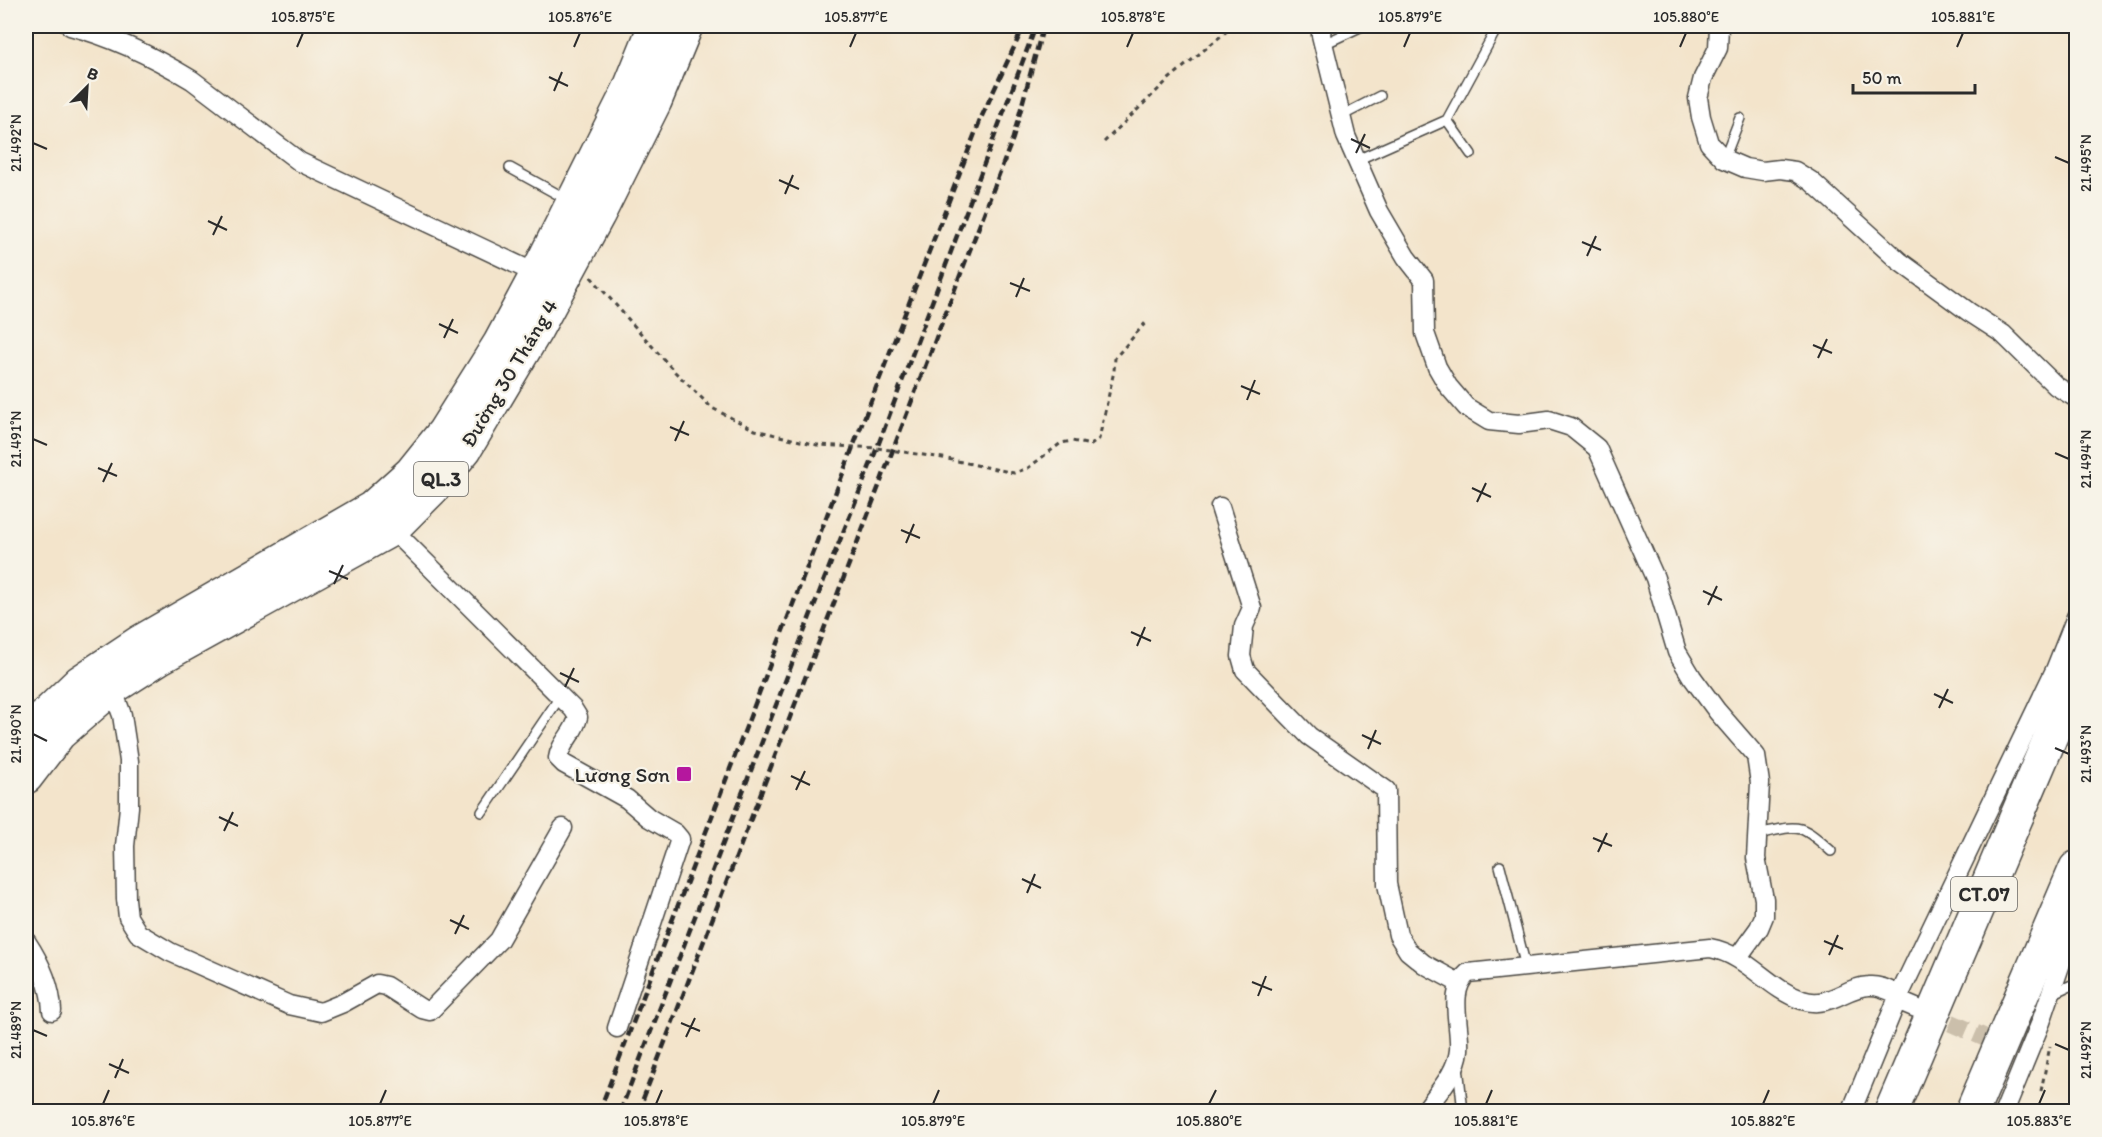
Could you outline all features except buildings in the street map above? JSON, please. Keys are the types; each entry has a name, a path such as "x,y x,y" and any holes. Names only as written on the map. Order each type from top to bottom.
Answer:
{"highway":[{"name":"Đường 30 Tháng 4","path":"26,737 36,724 80,682 131,647 382,519 411,473 444,432 500,343 629,90 655,26"},
{"name":"Đường 30 Tháng 4","path":"26,777 59,734 112,688 433,488 465,449 537,328 655,101 686,26"},
{"name":"CT.07","path":"1891,1112 2076,677"},
{"path":"1972,1112 2076,868"}],"street":[{"path":"70,26 112,38 177,71 300,162 537,274"},
{"path":"1322,26 1324,44 1346,136 1379,211 1406,256 1424,280 1425,333 1437,367 1448,386 1466,407 1489,421 1519,424 1549,420 1571,427 1597,448 1655,578 1677,652 1717,711 1756,756 1760,783 1756,858 1764,899 1764,916 1759,928 1738,957"},
{"path":"1719,26 1718,48 1703,78 1698,98 1709,142 1724,159 1745,168 1763,171 1780,169 1795,171 1811,181 1899,261 2003,334 2056,386 2076,398"},
{"path":"1220,507 1252,608 1244,626 1241,656 1245,670 1309,736 1386,790 1387,884 1398,935 1408,951 1424,964 1459,983"},
{"path":"382,519 573,709 578,717 576,725 559,751 558,758 564,764 627,799 649,818 675,833 680,839 679,848 617,1028"},
{"path":"1851,1112 1899,997 2055,670 2076,617"},
{"path":"112,688 122,715 129,761 129,807 125,846 128,917 138,933 170,952 289,1005 321,1012 377,984 386,986 422,1010 430,1011 499,940 563,828"},
{"path":"2004,1112 2050,995 2076,919"},
{"path":"26,941 51,993 52,1011"},
{"path":"1424,1112 1451,1074 1457,1061 1459,1048 1457,988 1468,973 1710,948 1738,957 1779,988 1804,1000 1826,1002 1865,986 1876,986 1916,1008"},
{"path":"2004,1046 2026,1055"}],"lane":[{"path":"1324,44 1362,26"},
{"path":"1357,160 1447,120 1498,26"},
{"path":"1341,116 1380,96"},
{"path":"1724,159 1740,118"},
{"path":"1447,120 1471,154"},
{"path":"510,168 572,202"},
{"path":"482,812 560,697"},
{"path":"1757,834 1795,827 1804,829 1831,851"},
{"path":"1500,866 1527,967"},
{"path":"2050,995 2076,983"},
{"path":"1457,1061 1463,1112"}],"path":[{"path":"1104,142 1169,79 1233,26"},
{"path":"574,258 675,372 712,408 755,430 817,445 893,450 1014,473 1028,468 1061,442 1072,441 1091,446 1099,439 1115,358 1147,321"}],"tunnel":[{"path":"1926,1012 2004,1046"}],"railway":[{"path":"599,1112 981,118 1024,26"},
{"path":"620,1112 877,448 1036,26"},
{"path":"638,1112 1013,138 1043,27"}],"place":[{"name":"Lương Sơn","path":"684,774"}]}
